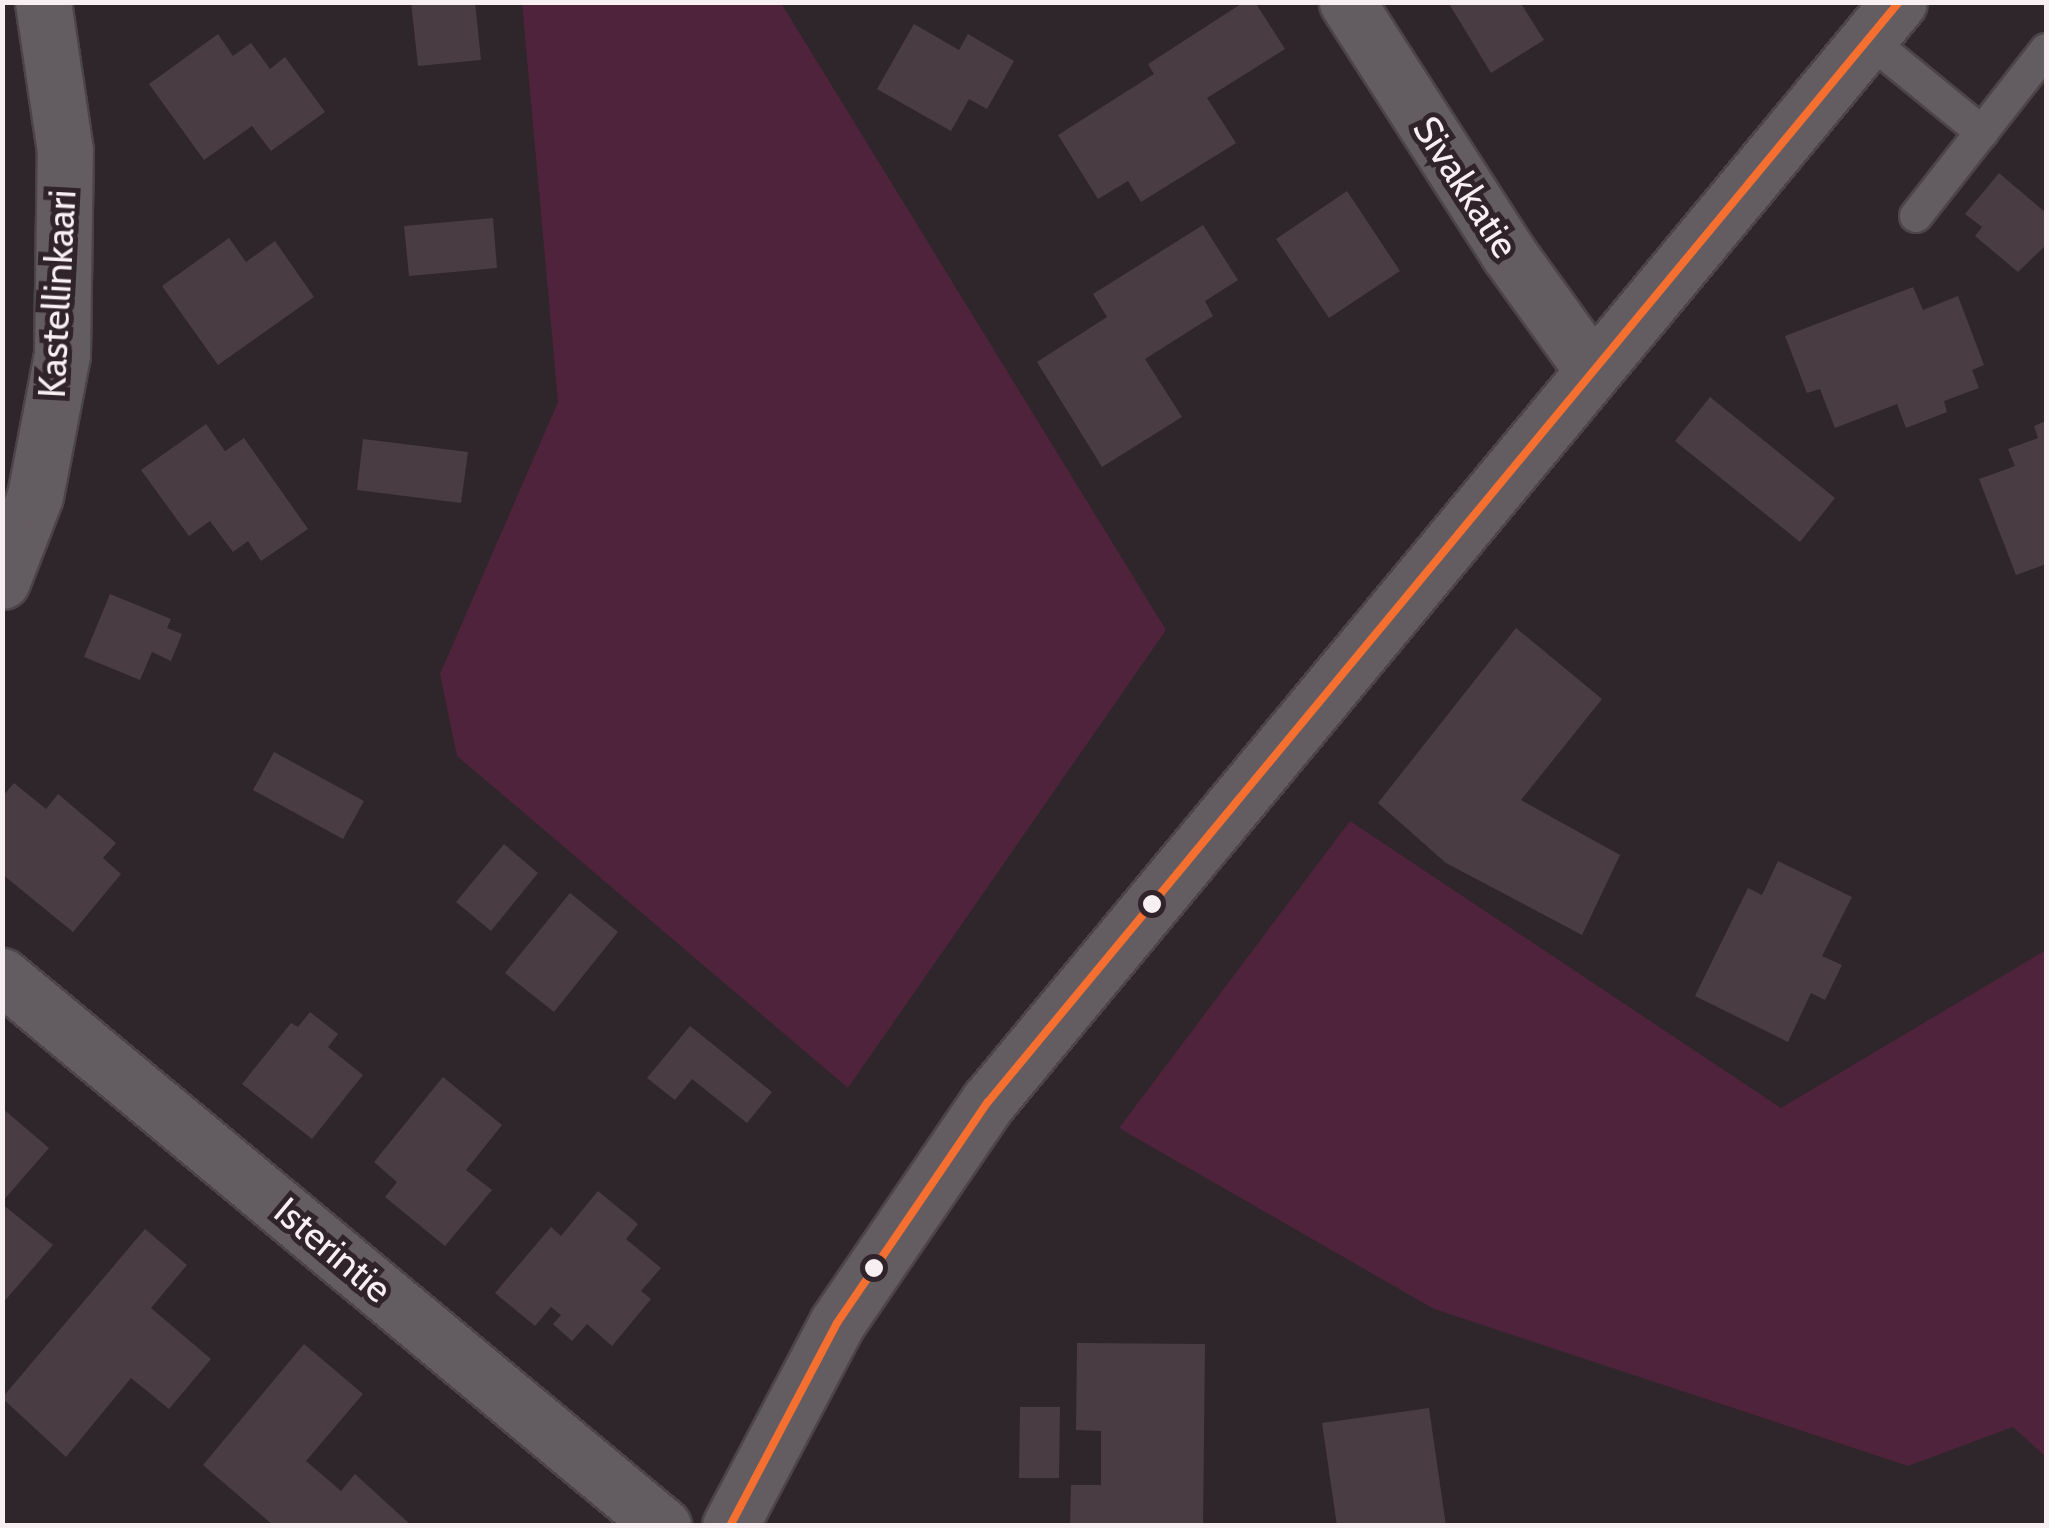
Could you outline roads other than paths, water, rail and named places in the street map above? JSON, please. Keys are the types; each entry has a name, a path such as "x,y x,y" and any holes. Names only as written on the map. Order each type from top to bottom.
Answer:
{"street":[{"name":"Kastellinkaari","path":"2,580 36,496 62,355 64,151 43,2"},
{"name":"Sivakkatie","path":"1347,2 1508,253 1591,368"},
{"path":"730,1526 836,1323 988,1102 1270,766 1591,368 1884,22"},
{"name":"Isterintie","path":"2,976 663,1526"}],"lane":[{"path":"1884,22 1982,132"},
{"path":"1916,216 2046,50"}]}
